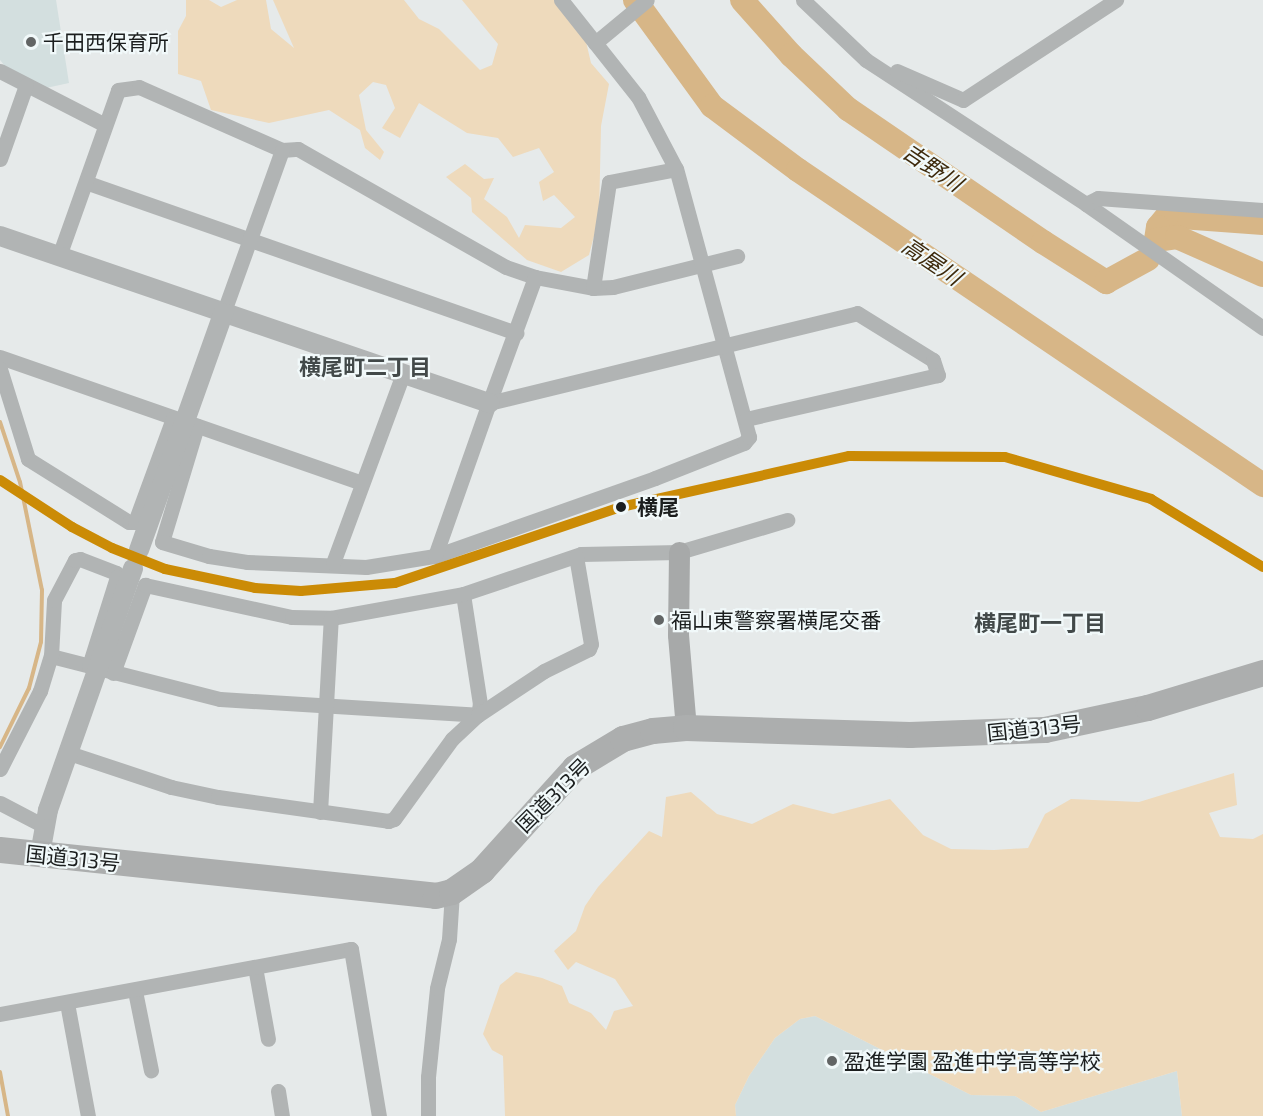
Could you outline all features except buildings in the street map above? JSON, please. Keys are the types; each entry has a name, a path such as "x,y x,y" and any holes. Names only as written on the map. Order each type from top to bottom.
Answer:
{"highway":[{"name":"国道313号","path":"0,850 421,896 452,892 482,871 555,788 595,754 623,739 686,728 910,735 1035,731 1108,718 1263,673"}],"main road":[{"path":"679,552 678,635 686,728"}],"street":[{"path":"185,422 162,542 209,556 247,562 333,563 366,567 406,564 435,556 744,443 749,437 746,419 676,169 638,97 561,0"},
{"path":"595,43 647,0"},
{"path":"803,0 866,60 1086,204 1263,328"},
{"path":"866,60 963,100 1116,0"},
{"path":"0,71 105,125"},
{"path":"0,159 26,85"},
{"path":"59,256 88,183 118,90 139,87 282,150 298,149 506,267 535,277 593,288 613,287 737,256"},
{"path":"40,854 44,826 69,753 282,150"},
{"path":"593,288 609,182 676,169"},
{"path":"88,183 516,333"},
{"path":"1086,204 1098,198 1263,210"},
{"path":"0,236 489,404 857,313 933,360 938,375 746,419"},
{"path":"435,556 535,277"},
{"path":"0,357 362,483"},
{"path":"0,369 28,459 129,522 135,522 185,422"},
{"path":"333,563 402,376"},
{"path":"100,669 141,588 146,585 292,617 331,618 463,594 576,556 679,552 787,520"},
{"path":"69,753 171,787 320,812 388,821 394,819 452,740 478,715 534,678 589,649 591,644 576,556"},
{"path":"0,769 40,691 51,657 54,600 75,560 80,559 116,573 117,577 100,669"},
{"path":"463,594 480,704 478,715"},
{"path":"320,812 323,705 331,618"},
{"path":"51,657 220,699 478,715"},
{"path":"0,802 44,826"},
{"path":"428,1116 428,1077 437,988 454,905 452,892"},
{"path":"0,1014 135,991 351,949 380,1116"},
{"path":"255,967 268,1039"},
{"path":"135,991 151,1070"},
{"path":"67,1003 88,1116"},
{"path":"278,1091 282,1116"}],"shaded area":[{"name":"千田西保育所","path":"0,0 56,0 69,83 46,88 5,66 0,60"},
{"path":"186,0 209,0 221,7 237,0 266,0 271,29 294,48 273,0 404,0 419,19 439,29 480,70 492,65 498,44 462,0 555,0 584,33 591,63 609,84 601,126 599,217 589,255 561,272 527,260 472,212 471,198 446,177 465,164 484,179 494,178 484,199 507,217 519,238 525,225 561,228 575,217 554,195 543,201 539,182 554,172 539,148 513,157 498,138 467,133 419,103 400,138 382,128 395,108 386,85 373,82 359,95 366,130 384,152 380,160 365,148 360,130 329,110 269,123 211,110 201,81 178,74 178,31 186,16"},
{"path":"1234,773 1237,805 1209,813 1220,837 1253,839 1263,834 1263,1116 1182,1116 1177,1071 1041,1112 1015,1096 971,1095 815,1016 800,1019 775,1038 749,1076 735,1105 736,1116 505,1116 503,1056 492,1050 483,1034 500,985 516,972 542,978 562,986 569,1003 591,1013 606,1030 614,1011 633,1006 615,979 576,962 568,970 554,951 576,931 585,906 598,887 649,831 662,837 666,797 691,792 717,814 752,824 793,804 833,814 890,799 923,835 951,849 994,850 1028,848 1045,814 1071,799 1139,802"},
{"name":"盈進学園 盈進中学高等学校","path":"815,1016 971,1095 1015,1096 1041,1112 1177,1071 1182,1116 736,1116 735,1105 749,1076 775,1038 800,1019"}],"waterway":[{"name":"高屋川","path":"635,0 712,106 798,170 1263,485"},
{"name":"吉野川","path":"742,0 791,55 848,109 1043,242 1106,282 1148,259"},
{"name":"吉野川","path":"1263,223 1167,216 1158,227 1156,240 1177,237 1263,275"},
{"path":"0,422 20,482 42,590 41,642 29,688 0,747"},
{"path":"0,1072 8,1116"}],"transit line":[{"path":"0,480 72,527 112,548 165,569 255,588 301,591 395,583 621,507 849,456 1005,457 1151,499 1263,567"}],"place":[{"name":"千田西保育所","path":"31,42"},
{"name":"横尾","path":"621,507"},
{"name":"福山東警察署横尾交番","path":"659,620"},
{"name":"盈進学園 盈進中学高等学校","path":"832,1061"}],"district":[{"name":"横尾町二丁目","path":"365,367"},
{"name":"横尾町一丁目","path":"1040,623"}]}
